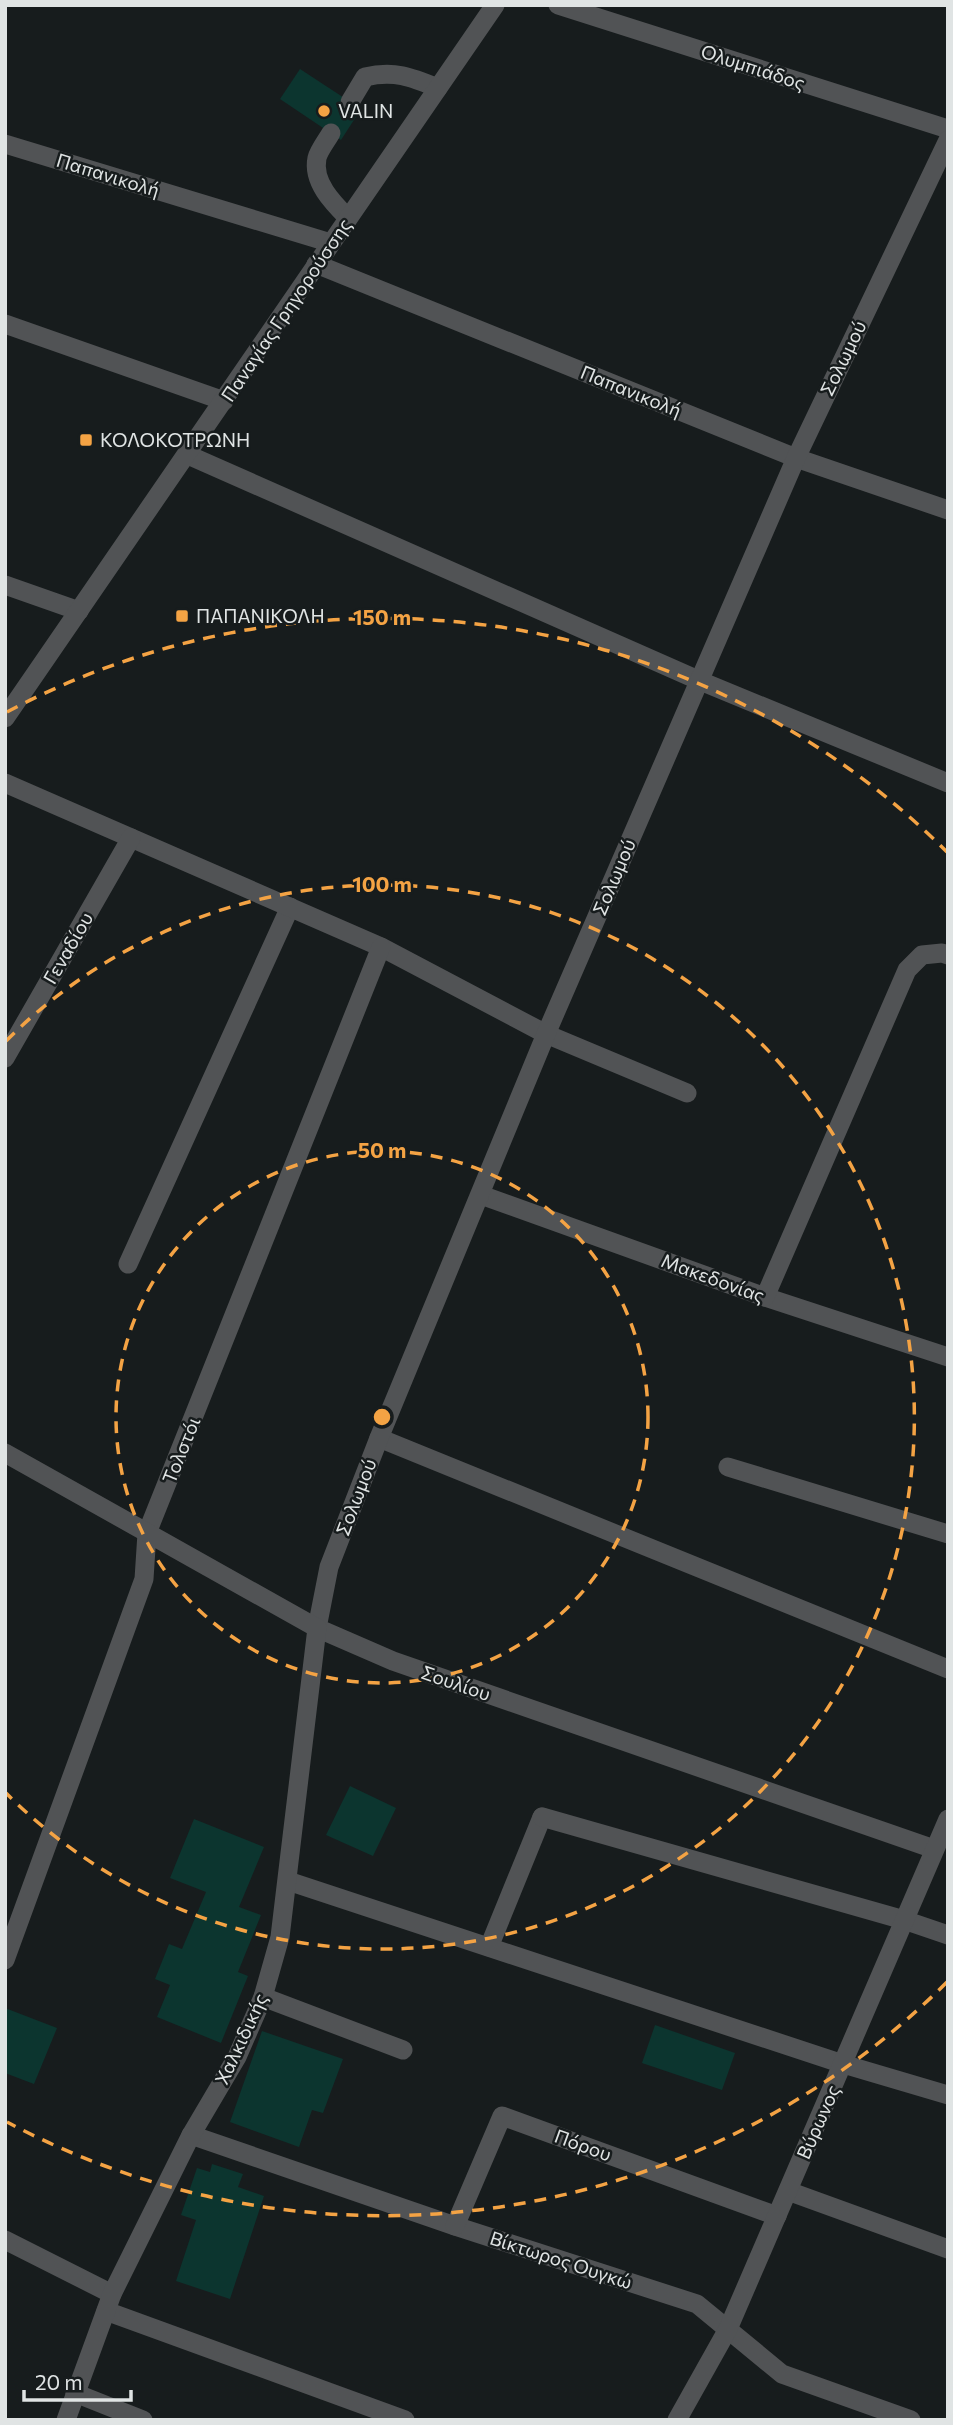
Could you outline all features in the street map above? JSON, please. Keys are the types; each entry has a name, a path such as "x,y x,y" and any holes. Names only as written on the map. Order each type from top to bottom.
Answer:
{"street":[{"name":"Παναγίας Γρηγορούσσης","path":"5,718 495,5"},
{"name":"Ολυμπιάδος","path":"558,5 948,129"},
{"path":"350,102 365,78 382,73 408,76 438,88"},
{"path":"331,133 317,158 318,176 328,198 348,218"},
{"name":"Σολωμού","path":"317,1628 329,1567 379,1438 546,1034 796,458 948,140"},
{"name":"Παπανικολή","path":"5,144 331,243"},
{"name":"Παπανικολή","path":"317,264 796,458 948,510"},
{"path":"5,324 224,401"},
{"path":"188,455 698,680 948,783"},
{"path":"5,585 79,611"},
{"path":"5,783 381,947 546,1034 687,1093"},
{"name":"Γεναδίου","path":"5,1058 131,838"},
{"path":"128,1264 290,907"},
{"name":"Τολστόι","path":"5,1960 11,1927 144,1579 147,1533 381,947"},
{"path":"765,1297 908,970 922,954 942,953 948,956"},
{"name":"Μακεδονίας","path":"481,1195 765,1297 948,1357"},
{"path":"379,1438 948,1669"},
{"name":"Σουλίου","path":"5,1453 317,1628 393,1661 934,1849"},
{"path":"728,1468 948,1534"},
{"name":"Χαλκιδικής","path":"66,2420 109,2303 191,2135 237,2057 263,1997 280,1937 317,1628"},
{"path":"489,1947 542,1817 904,1920 948,1935"},
{"name":"Βύρωνος","path":"677,2420 728,2329 948,1819"},
{"path":"288,1881 844,2064 948,2095"},
{"path":"263,1997 403,2050"},
{"name":"Πόρου","path":"455,2226 502,2116 777,2216"},
{"name":"Βίκτωρος Ουγκώ","path":"191,2135 455,2226 697,2304 782,2374 911,2420"},
{"path":"788,2192 948,2249"},
{"path":"5,2240 109,2303 405,2420"},
{"path":"75,2393 143,2420"}],"building":[{"path":"300,69 361,109 341,140 280,99"},
{"path":"350,1786 396,1808 373,1856 326,1835"},
{"path":"194,1819 264,1847 239,1907 261,1915 238,1972 248,1976 221,2043 157,2017 170,1985 155,1979 169,1944 182,1949 206,1892 170,1878"},
{"path":"5,2008 57,2028 34,2084 5,2073"},
{"path":"655,2025 735,2053 722,2090 642,2063"},
{"path":"262,2031 343,2059 323,2113 312,2110 299,2147 230,2122"},
{"path":"212,2164 243,2174 238,2187 264,2196 230,2299 176,2281 196,2220 181,2215 197,2168 210,2172"}],"place":[{"name":"VALIN","path":"324,111"},
{"name":"ΚΟΛΟΚΟΤΡΩΝΗ","path":"86,440"},
{"name":"ΠΑΠΑΝΙΚΟΛΗ","path":"182,616"}]}
